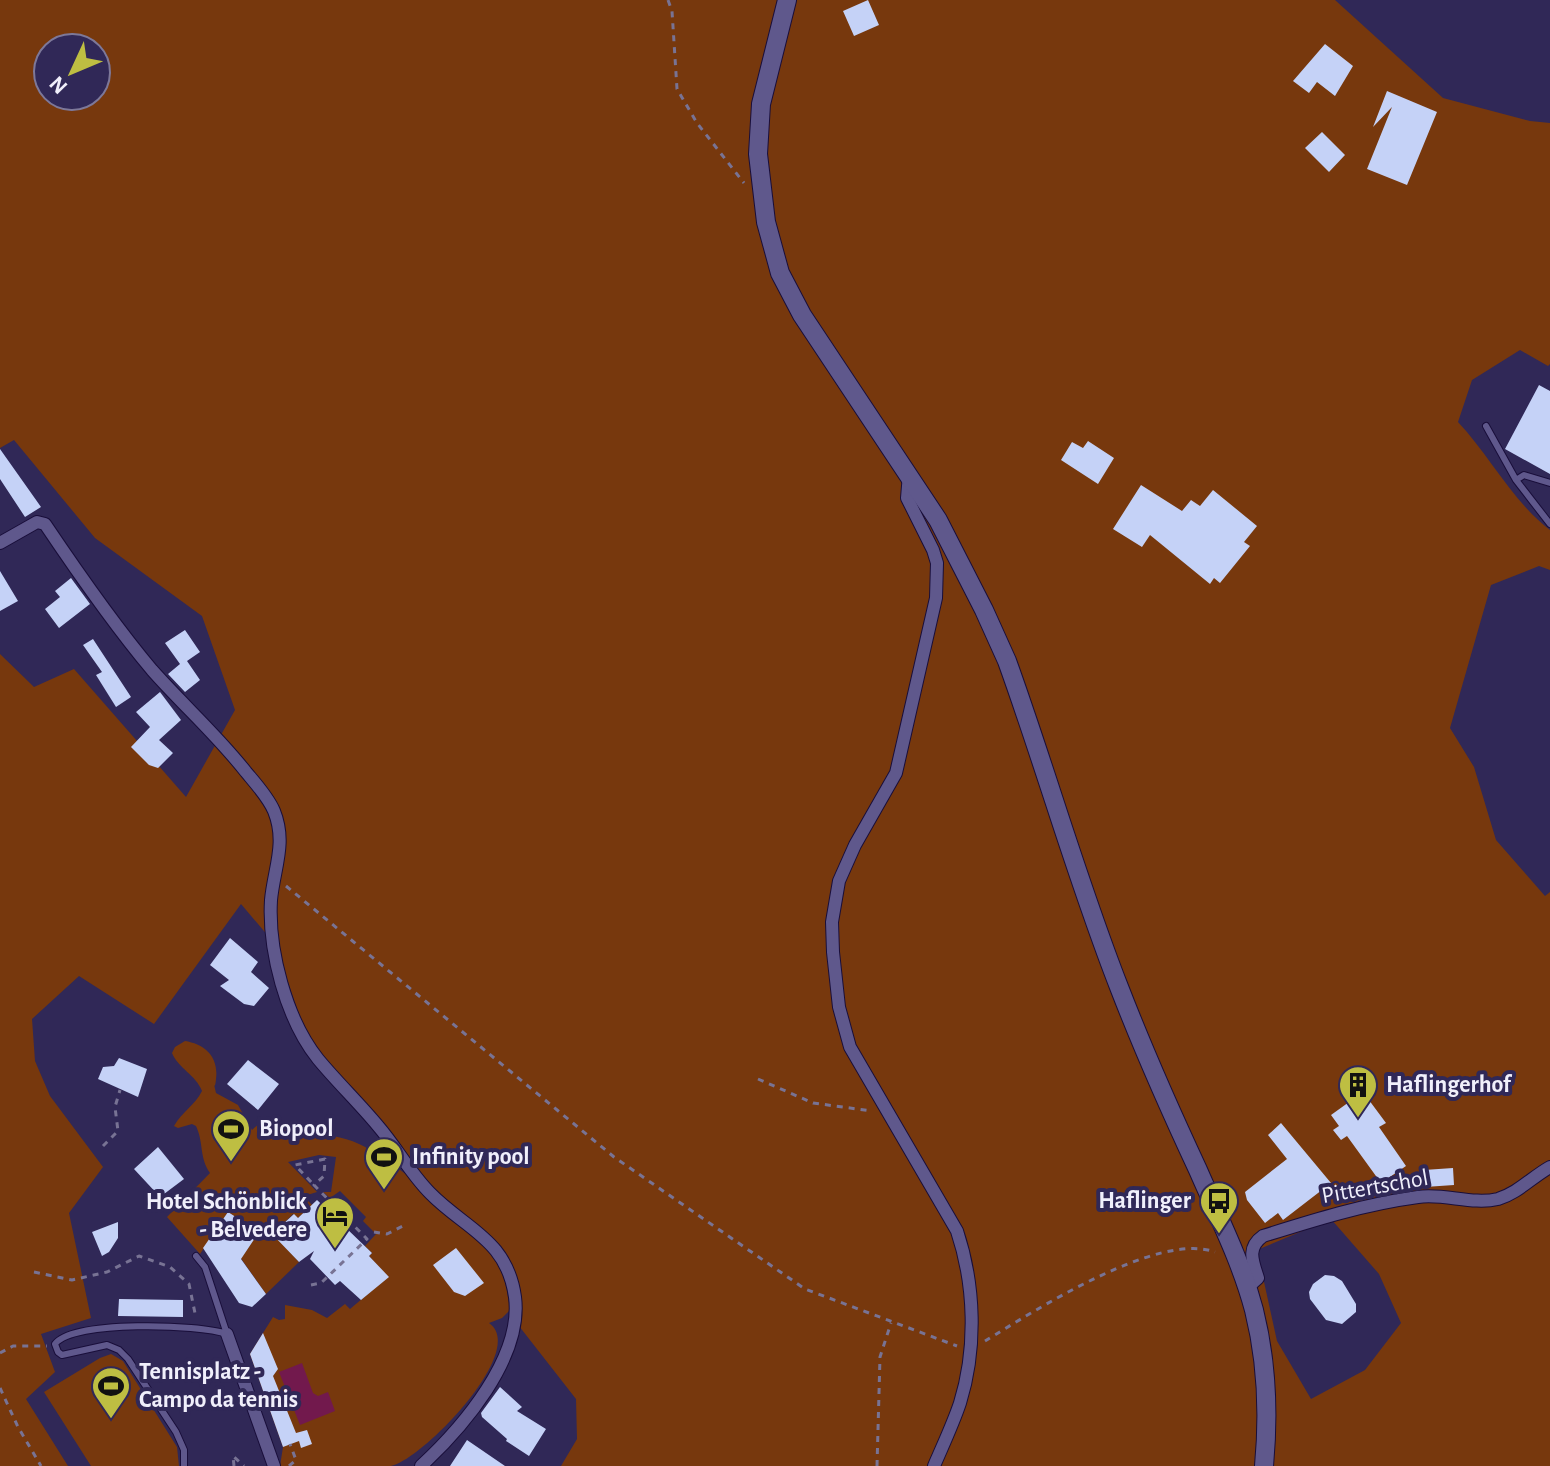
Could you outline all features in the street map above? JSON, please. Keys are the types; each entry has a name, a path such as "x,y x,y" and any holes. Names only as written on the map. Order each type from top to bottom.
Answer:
{"main road":[{"path":"787,0 761,104 758,154 764,208 780,273 798,307 909,474 963,568 1007,661 1119,987 1247,1288 1266,1385 1268,1419 1264,1466"}],"street":[{"path":"909,474 907,498 937,563 936,598 896,773 855,845 839,881 832,922 835,980 842,1023 857,1061 957,1231 968,1277 970,1351 960,1404 934,1466"},
{"path":"0,543 37,522 45,524 152,669 229,749 270,803 281,838 271,897 271,932 289,1006 302,1035 429,1192 473,1227 503,1261 514,1292 514,1328 494,1376 459,1427 421,1466"},
{"name":"Pittertschol","path":"1247,1288 1258,1278 1251,1252 1263,1236 1335,1213 1420,1196 1484,1201 1499,1198 1512,1193 1550,1167"},
{"path":"227,1334 274,1466"}],"lane":[{"path":"1486,426 1516,480 1550,524"},
{"path":"1516,480 1524,475 1550,483"},
{"path":"196,1256 205,1267 227,1334"},
{"path":"184,1466 184,1450 176,1432 124,1355 107,1345 65,1356 59,1354 55,1346 61,1337 80,1330 198,1327 227,1334"}],"path":[{"path":"668,0 672,11 677,89 697,123 764,208"},
{"path":"276,877 614,1157 805,1289 970,1351 1079,1286 1149,1258 1199,1248 1237,1261"},
{"path":"758,1079 813,1103 887,1113"},
{"path":"103,1146 118,1131 115,1107 120,1090"},
{"path":"376,1175 380,1163 379,1151"},
{"path":"311,1285 321,1283 367,1239 328,1200 295,1165 325,1159 324,1176 314,1185"},
{"path":"374,1232 389,1234 405,1225"},
{"path":"34,1272 72,1280 107,1272 139,1256 170,1267 189,1284 198,1327"},
{"path":"877,1466 880,1357 891,1323"},
{"path":"0,1353 13,1346 55,1346"},
{"path":"0,1388 41,1466"},
{"path":"289,1466 296,1460 290,1444"},
{"path":"234,1466 233,1456 244,1466"}],"shaded area":[{"path":"0,0 1335,0 1443,98 1530,121 1550,123 1550,364 1548,366 1520,350 1472,380 1458,422 1513,492 1550,530 1550,570 1539,566 1491,585 1450,728 1474,767 1496,840 1545,896 1550,892 1550,1466 561,1466 577,1439 576,1399 519,1326 519,1293 510,1261 481,1228 442,1199 317,1050 304,1029 275,944 241,904 154,1024 79,976 32,1019 35,1061 50,1096 103,1167 69,1213 91,1318 41,1334 55,1372 26,1399 68,1466 0,1466 0,654 34,687 74,669 186,797 235,710 202,616 95,538 14,440 0,448","holes":["1331,1219 1379,1274 1401,1323 1365,1370 1311,1399 1277,1341 1257,1250"]},
{"path":"185,1041 209,1052 215,1064 216,1093 238,1105 252,1130 264,1119 284,1129 341,1138 368,1149 433,1196 474,1235 500,1268 510,1310 502,1318 489,1323 498,1337 495,1356 484,1379 446,1425 406,1459 391,1466 280,1466 283,1447 250,1354 273,1317 285,1319 285,1305 312,1310 327,1318 345,1304 350,1309 388,1277 369,1256 372,1253 365,1246 376,1234 363,1221 366,1217 340,1191 330,1198 323,1192 331,1192 336,1157 319,1155 288,1162 317,1192 304,1196 312,1205 298,1218 293,1214 273,1234 299,1262 266,1294 233,1247 235,1244 246,1251 258,1233 228,1212 200,1254 167,1217 210,1173 196,1126 174,1126 202,1091 172,1053"},
{"name":"Tennisplatz - Campo da tennis","path":"111,1354 123,1361 177,1447 179,1466 91,1466 44,1392"},
{"path":"302,1363 313,1393 318,1396 328,1392 335,1411 300,1425 279,1372"}],"building":[{"path":"868,0 879,25 854,36 843,11"},
{"path":"1325,44 1353,66 1335,96 1317,82 1309,93 1293,81"},
{"path":"1387,91 1437,112 1407,185 1367,169 1392,107 1373,127"},
{"path":"1322,132 1345,155 1329,172 1305,148"},
{"path":"1539,385 1550,391 1550,474 1505,449"},
{"path":"1088,441 1114,458 1098,484 1061,460 1072,442 1083,448"},
{"path":"0,449 41,507 25,517 0,479"},
{"path":"1141,485 1182,511 1191,500 1200,506 1213,490 1257,526 1244,542 1250,546 1220,583 1214,578 1210,584 1150,535 1142,547 1113,529"},
{"path":"0,571 18,601 0,611"},
{"path":"71,578 90,604 59,628 45,609 60,597 55,591"},
{"path":"185,630 200,652 187,661 200,680 185,692 168,674 180,664 165,643"},
{"path":"93,639 131,697 116,707 96,675 102,672 83,645"},
{"path":"160,692 181,720 159,740 173,753 158,768 149,765 131,747 150,727 136,712"},
{"path":"230,938 258,962 251,972 269,988 254,1006 244,1004 220,986 229,980 210,965"},
{"path":"119,1058 147,1069 138,1097 98,1079 103,1067 114,1066"},
{"path":"248,1060 279,1084 258,1110 227,1084"},
{"path":"1363,1092 1386,1123 1379,1127 1406,1166 1381,1183 1347,1136 1341,1140 1333,1130 1339,1126 1331,1115"},
{"path":"1281,1123 1331,1183 1283,1220 1278,1213 1265,1223 1247,1200 1245,1192 1287,1159 1268,1135"},
{"path":"158,1147 184,1179 160,1197 134,1169"},
{"path":"1453,1168 1454,1185 1425,1187 1424,1170"},
{"name":"Hotel Schönblick - Belvedere","path":"317,1200 372,1253 369,1256 389,1277 361,1300 340,1281 335,1285 310,1259 314,1251 299,1262 272,1234 294,1214 298,1218"},
{"path":"228,1212 259,1232 241,1259 266,1294 252,1307 239,1303 203,1248"},
{"path":"118,1222 118,1238 109,1252 102,1256 92,1232"},
{"path":"456,1248 484,1283 465,1296 454,1292 433,1265"},
{"path":"1325,1275 1342,1281 1356,1304 1356,1312 1342,1324 1326,1320 1310,1299 1313,1284"},
{"path":"119,1299 183,1300 183,1317 118,1316"},
{"path":"263,1333 278,1369 273,1376 296,1433 307,1430 312,1444 301,1448 299,1441 283,1447 250,1354"},
{"path":"500,1387 522,1407 517,1411 546,1429 529,1456 506,1441 482,1417 481,1413"},
{"path":"467,1440 505,1466 450,1466"}],"place":[{"name":"Haflingerhof","path":"1358,1119"},
{"name":"Biopool","path":"231,1163"},
{"name":"Infinity pool","path":"384,1191"},
{"name":"Haflinger","path":"1219,1235"},
{"name":"Hotel Schönblick - Belvedere","path":"335,1250"},
{"name":"Tennisplatz - Campo da tennis","path":"111,1420"}]}
